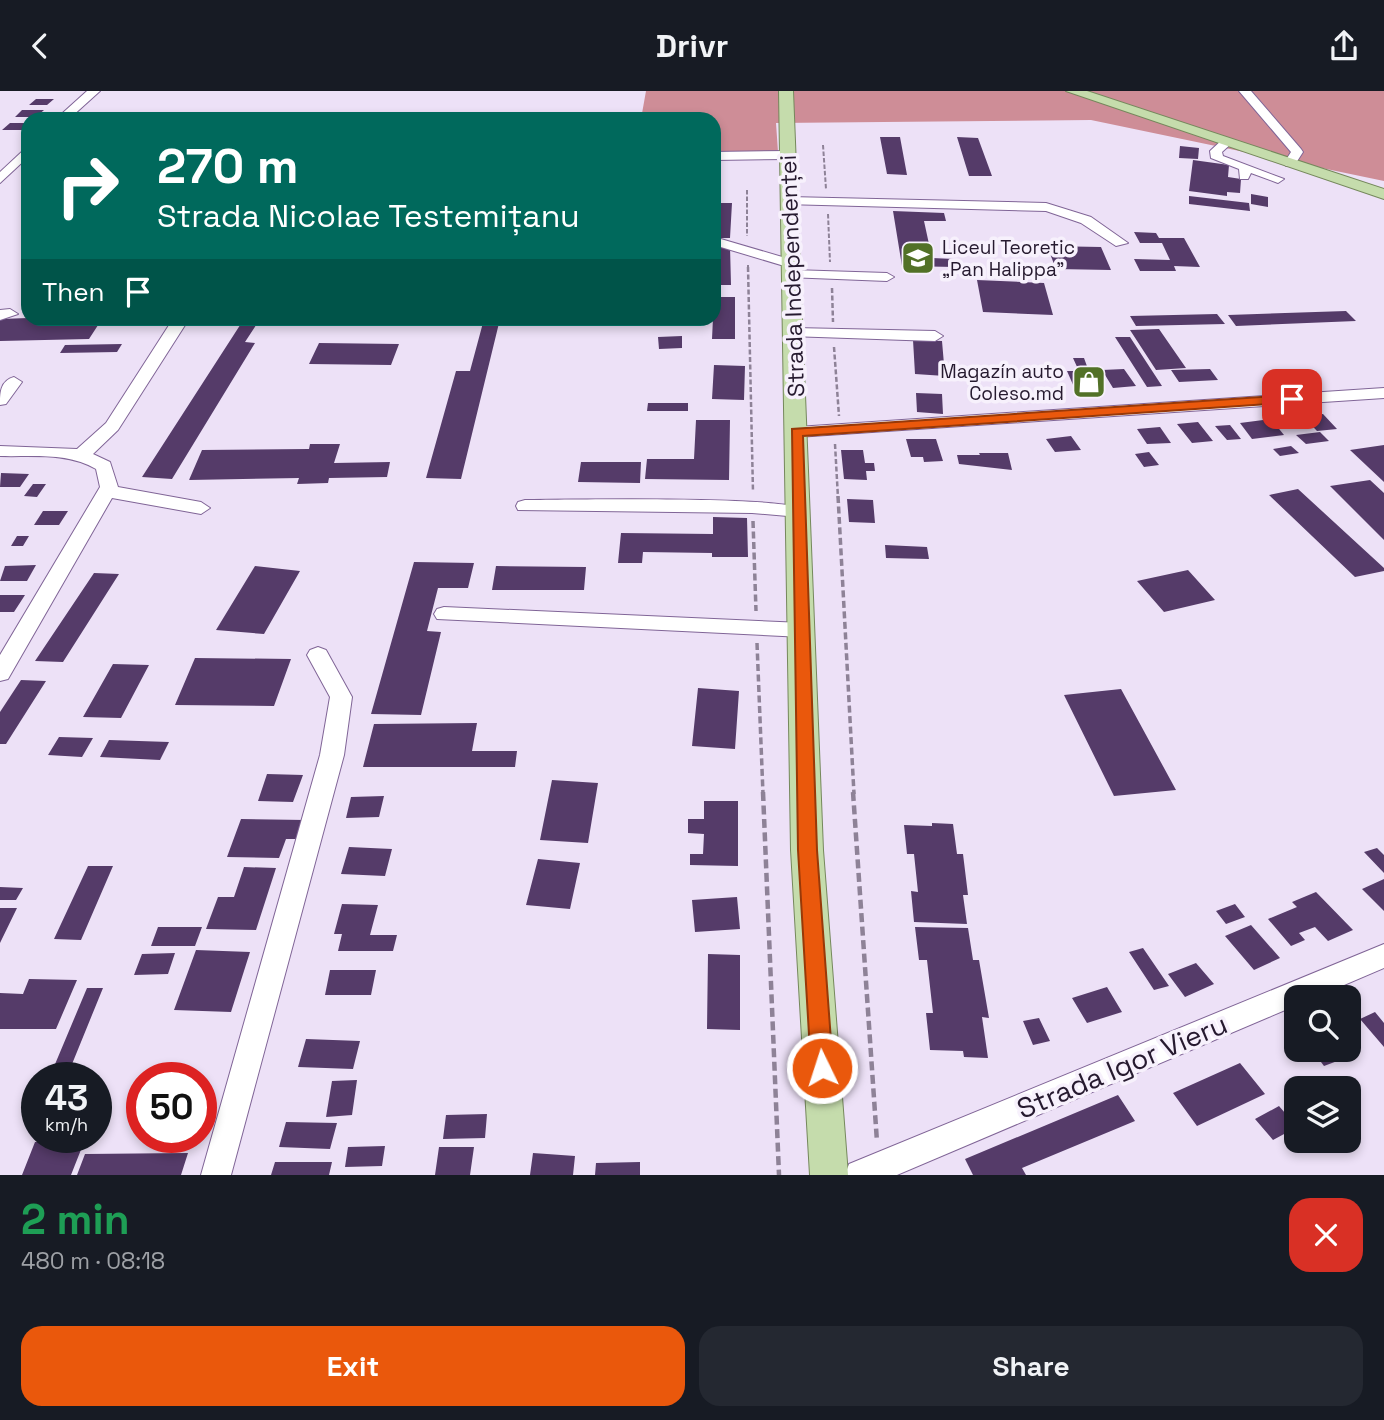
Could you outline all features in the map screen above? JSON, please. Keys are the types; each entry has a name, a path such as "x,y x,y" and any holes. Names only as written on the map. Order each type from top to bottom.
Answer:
{"main road":[{"path":"1073,91 1384,194"},
{"name":"Strada Independenței","path":"787,92 807,850 829,1175"}],"street":[{"path":"70,112 94,91"},
{"path":"1245,91 1297,152 1290,163"},
{"path":"1227,142 1216,151 1217,158 1245,172 1279,179"},
{"path":"721,156 788,155"},
{"path":"0,180 21,158"},
{"path":"789,201 1046,207 1078,216 1105,229 1121,243"},
{"path":"721,243 792,269 831,276 887,277"},
{"path":"81,455 112,426 176,326"},
{"path":"793,333 935,336"},
{"path":"0,400 14,382"},
{"path":"796,432 1384,393"},
{"path":"0,451 81,455 104,466 108,476 107,491 0,673"},
{"path":"107,491 201,508"},
{"path":"525,506 752,507 799,511"},
{"path":"444,614 803,630"},
{"path":"216,1175 332,755 341,697 318,655"},
{"name":"Strada Igor Vieru","path":"870,1172 1384,956"}],"path":[{"path":"823,145 839,425 835,431 870,1172"},
{"path":"747,190 752,507 779,1175"}],"shaded area":[{"path":"646,91 1384,91 1384,181 1091,120 776,123 778,152 721,152 721,112 642,112"}],"building":[{"path":"36,99 54,99 47,105 29,105"},
{"path":"22,110 44,110 21,112 21,117 15,117"},
{"path":"10,123 21,123 21,130 2,130"},
{"path":"880,137 900,137 907,175 887,174"},
{"path":"957,137 978,138 992,176 969,176"},
{"path":"1180,146 1199,148 1198,159 1179,158"},
{"path":"1193,160 1229,165 1228,177 1241,179 1240,193 1227,192 1227,196 1189,191"},
{"path":"1251,194 1268,197 1268,207 1251,204"},
{"path":"1189,196 1249,203 1250,211 1189,204"},
{"path":"721,203 732,203 730,238 721,238"},
{"path":"893,211 944,213 946,221 924,221 932,258 954,259 956,267 902,266"},
{"path":"1134,232 1156,233 1159,238 1184,238 1200,267 1174,266 1176,271 1140,271 1134,259 1170,260 1162,243 1140,243"},
{"path":"721,246 730,246 731,285 721,285"},
{"path":"1047,246 1101,247 1111,270 1056,269"},
{"path":"977,280 1044,283 1053,315 983,312"},
{"path":"721,297 735,297 735,339 712,339 713,326 721,326"},
{"path":"1346,311 1356,321 1236,326 1228,315"},
{"path":"1217,314 1225,324 1136,326 1130,316"},
{"path":"21,318 21,326 97,326 89,339 0,341 0,319"},
{"path":"239,326 255,326 245,342 255,343 172,479 142,477"},
{"path":"482,326 498,326 461,479 426,478 456,371 470,371"},
{"path":"1159,329 1186,368 1156,370 1130,330"},
{"path":"682,336 682,348 659,349 658,337"},
{"path":"1115,337 1130,337 1162,386 1147,387"},
{"path":"913,340 942,341 945,376 915,374"},
{"path":"319,343 399,344 391,365 309,364"},
{"path":"122,344 117,352 60,353 65,345"},
{"path":"1073,358 1084,358 1088,369 1078,369"},
{"path":"714,365 745,366 744,400 712,399"},
{"path":"1124,369 1136,386 1113,388 1102,370"},
{"path":"1210,369 1218,380 1179,382 1171,370"},
{"path":"1067,371 1089,371 1096,387 1074,387"},
{"path":"916,393 942,394 943,414 917,412"},
{"path":"648,403 688,403 688,411 647,411"},
{"path":"1323,414 1337,429 1317,431 1302,415"},
{"path":"1271,419 1284,435 1252,439 1240,423"},
{"path":"696,420 730,420 729,480 645,479 647,459 694,459"},
{"path":"1198,422 1213,441 1192,443 1177,424"},
{"path":"1230,425 1241,439 1227,440 1215,426"},
{"path":"1160,427 1171,443 1147,444 1137,429"},
{"path":"1320,432 1329,441 1306,444 1296,435"},
{"path":"1071,436 1081,450 1055,452 1046,439"},
{"path":"906,439 936,439 943,461 924,462 923,457 911,457"},
{"path":"310,444 340,444 334,463 390,462 387,477 329,478 328,483 297,484 299,478 189,480 202,450 309,449"},
{"path":"1384,445 1384,482 1350,450"},
{"path":"1291,446 1299,453 1280,456 1273,449"},
{"path":"841,450 863,450 865,463 874,463 875,471 866,471 867,480 844,479"},
{"path":"1149,452 1159,465 1144,467 1135,454"},
{"path":"979,453 1008,453 1012,470 959,464 957,455 980,455"},
{"path":"581,462 641,462 640,483 578,482"},
{"path":"1,473 29,474 20,487 0,487"},
{"path":"1370,480 1384,493 1384,540 1330,486"},
{"path":"33,484 46,484 37,497 24,496"},
{"path":"1298,489 1384,568 1384,571 1355,577 1269,495"},
{"path":"847,499 873,500 875,523 849,522"},
{"path":"43,511 68,511 59,525 34,525"},
{"path":"713,517 747,518 748,557 712,557 712,553 643,552 642,563 618,563 621,533 713,534"},
{"path":"17,536 29,536 23,546 11,546"},
{"path":"885,545 927,547 929,559 886,558"},
{"path":"414,562 474,563 468,588 438,588 427,631 441,632 421,715 371,714"},
{"path":"36,565 27,581 0,581 5,566"},
{"path":"255,566 300,571 264,634 216,630"},
{"path":"496,566 586,567 584,590 492,590"},
{"path":"1188,570 1215,600 1164,612 1137,581"},
{"path":"94,573 119,574 63,662 35,661"},
{"path":"0,595 25,595 14,612 0,612"},
{"path":"195,658 291,659 274,706 175,705"},
{"path":"113,664 149,665 121,718 83,717"},
{"path":"21,680 46,681 6,744 0,744 0,712"},
{"path":"698,688 739,691 735,749 692,746"},
{"path":"1121,689 1176,790 1114,796 1064,695"},
{"path":"477,723 472,751 517,751 515,767 363,767 374,724"},
{"path":"59,737 93,738 82,757 48,755"},
{"path":"109,740 169,742 160,760 100,757"},
{"path":"267,774 303,775 293,802 258,801"},
{"path":"552,780 598,783 588,843 540,840"},
{"path":"384,796 379,817 346,818 351,797"},
{"path":"704,801 738,801 738,866 690,865 690,854 703,854 704,834 688,833 688,819 704,819"},
{"path":"241,819 305,820 299,839 286,839 279,858 227,857"},
{"path":"932,823 953,824 957,854 963,854 968,895 963,895 967,924 914,922 911,891 918,892 914,854 907,854 904,825 932,826"},
{"path":"349,847 392,849 385,876 341,874"},
{"path":"1377,848 1384,855 1384,873 1364,852"},
{"path":"538,859 580,863 570,909 526,905"},
{"path":"88,866 113,866 81,940 54,939"},
{"path":"244,867 276,868 256,930 206,929 218,897 234,897"},
{"path":"1384,879 1384,911 1362,889"},
{"path":"0,887 23,888 16,900 0,900"},
{"path":"1316,892 1353,930 1328,941 1315,927 1299,933 1305,940 1291,946 1268,919 1297,907 1292,902"},
{"path":"737,897 740,929 695,932 692,900"},
{"path":"342,904 378,905 370,935 397,935 393,951 338,951 342,934 334,934"},
{"path":"1235,904 1245,917 1226,924 1216,911"},
{"path":"0,908 17,908 0,943"},
{"path":"1251,925 1280,958 1254,970 1225,936"},
{"path":"158,927 202,927 195,946 151,946"},
{"path":"915,927 968,928 973,960 979,960 989,1018 982,1017 988,1058 964,1057 963,1051 930,1050 926,1013 933,1013 927,960 919,960"},
{"path":"1143,948 1169,986 1154,990 1129,952"},
{"path":"196,950 250,952 231,1012 174,1010"},
{"path":"175,953 168,974 134,975 142,954"},
{"path":"708,954 740,955 740,1030 707,1029"},
{"path":"1196,963 1214,984 1185,997 1168,974"},
{"path":"330,970 376,970 371,995 325,995"},
{"path":"29,979 77,980 56,1029 0,1029 0,993 23,994"},
{"path":"1107,987 1122,1012 1087,1023 1072,998"},
{"path":"87,988 103,988 73,1062 56,1062"},
{"path":"1375,1012 1384,1023 1384,1047 1361,1020"},
{"path":"1039,1018 1050,1041 1033,1045 1023,1021"},
{"path":"306,1039 360,1041 353,1069 298,1067"},
{"path":"1240,1063 1265,1094 1197,1126 1173,1093"},
{"path":"357,1080 352,1115 326,1117 332,1081"},
{"path":"1118,1095 1135,1121 1022,1168 1026,1175 973,1175 965,1159"},
{"path":"1279,1106 1284,1112 1284,1134 1273,1140 1255,1119"},
{"path":"487,1114 485,1138 443,1139 446,1115"},
{"path":"286,1122 337,1123 330,1149 279,1147"},
{"path":"385,1146 382,1166 345,1167 348,1147"},
{"path":"439,1147 474,1147 470,1175 435,1175"},
{"path":"31,1153 80,1153 71,1175 22,1175"},
{"path":"188,1153 181,1175 77,1175 85,1154"},
{"path":"533,1153 575,1156 573,1175 530,1175"},
{"path":"275,1162 332,1162 329,1175 271,1175"},
{"path":"640,1162 640,1175 595,1175 596,1163"}],"place":[{"name":"Liceul Teoretic „Pan Halippa”","path":"918,258"},
{"name":"Magazín auto Coleso.md","path":"1089,382"}],"route":[{"path":"822,1068 807,850 796,432 1292,399"}]}
